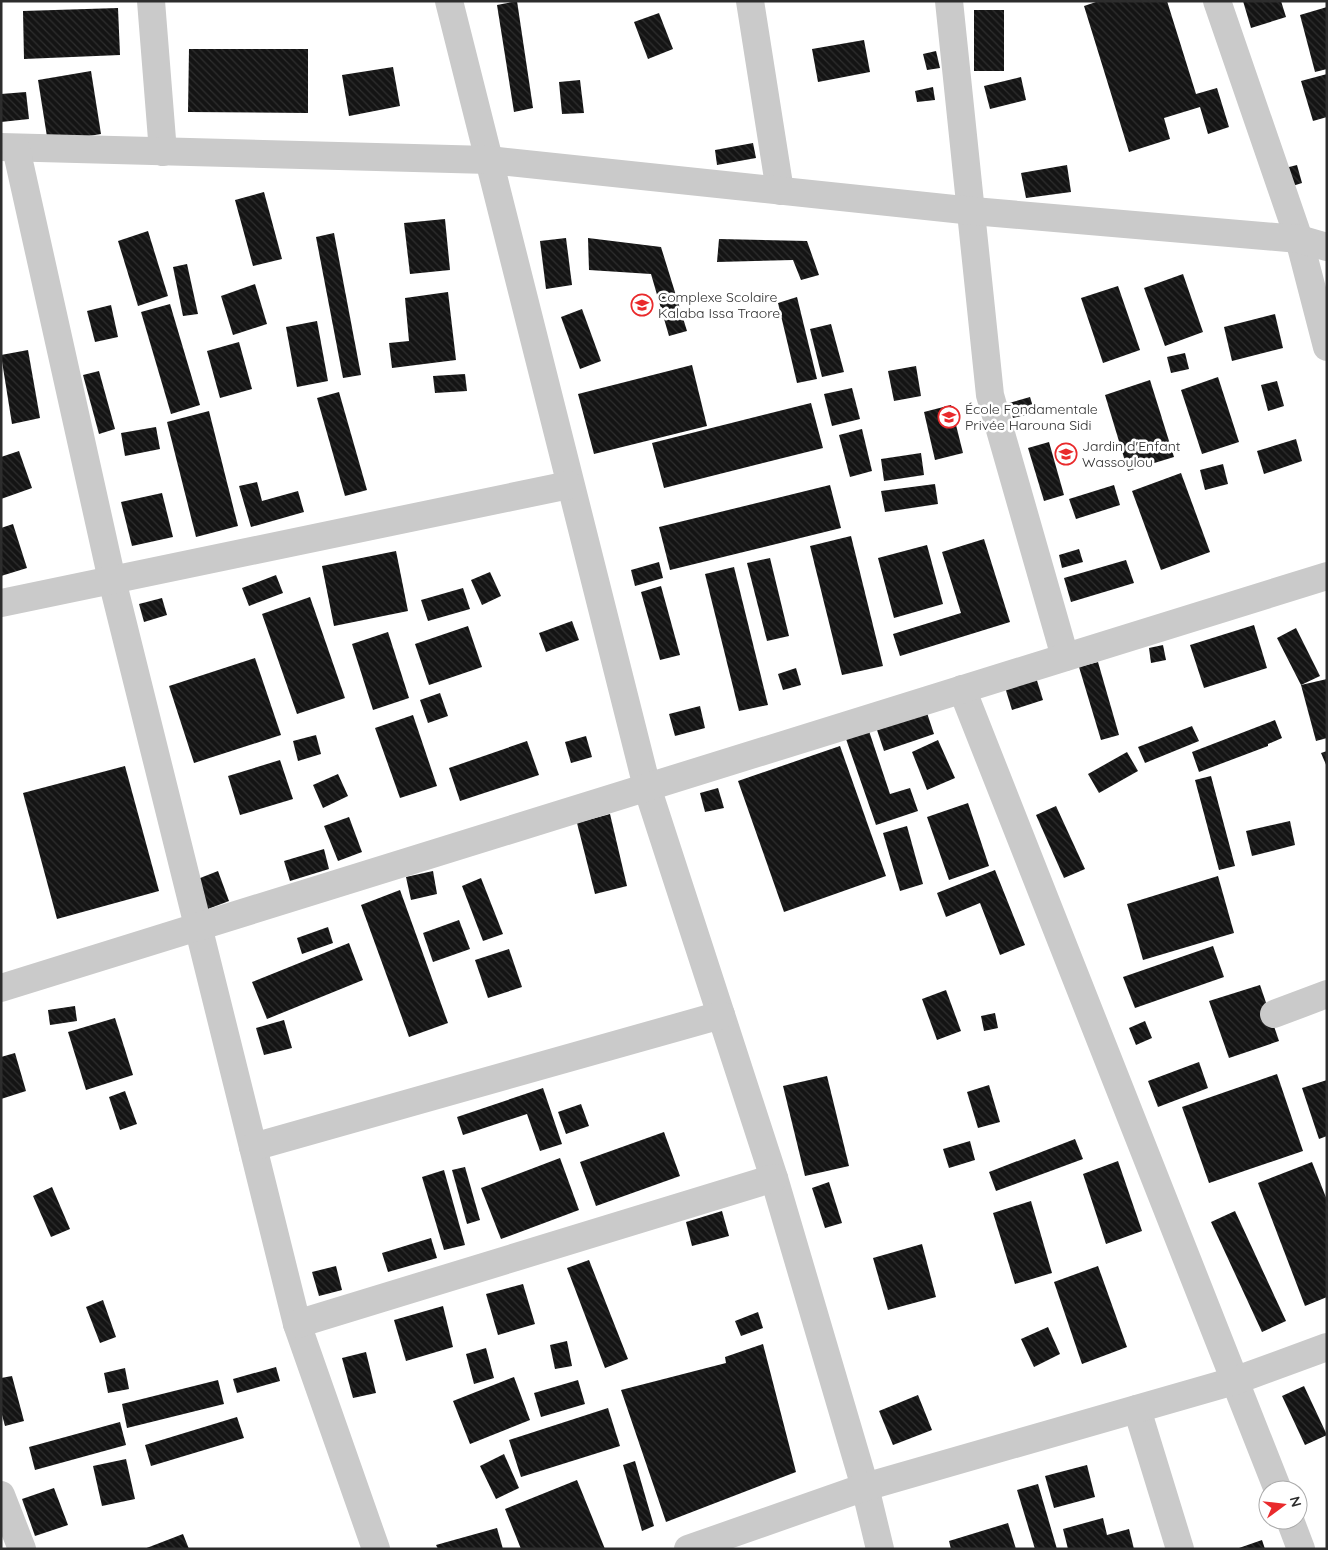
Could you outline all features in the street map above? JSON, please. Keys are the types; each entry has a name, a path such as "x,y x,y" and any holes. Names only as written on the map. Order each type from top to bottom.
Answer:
{"street":[{"path":"151,1 163,152"},
{"path":"448,1 647,787 774,1178 865,1487 880,1549"},
{"path":"750,1 780,191"},
{"path":"949,1 973,211 990,395 1065,657"},
{"path":"1217,1 1299,239 1327,347"},
{"path":"376,1549 297,1324 112,580 9,148 489,160 973,211 1299,239 1327,247"},
{"path":"1,603 569,485"},
{"path":"1,988 1327,576"},
{"path":"962,689 1274,1480"},
{"path":"1274,1014 1327,994"},
{"path":"253,1147 721,1015"},
{"path":"297,1324 774,1178"},
{"path":"688,1549 865,1487 1234,1381 1327,1347"},
{"path":"1137,1409 1180,1549"},
{"path":"1,1495 22,1549"},
{"path":"1294,1530 1301,1549"}],"building":[{"path":"517,1 533,108 514,112 497,5"},
{"path":"1099,1 1167,1 1196,94 1217,88 1229,127 1208,134 1200,107 1164,118 1170,139 1129,152 1084,6"},
{"path":"1243,1 1281,1 1286,17 1251,28"},
{"path":"1327,7 1327,69 1315,72 1300,15"},
{"path":"118,8 120,55 24,59 23,11"},
{"path":"974,10 1004,10 1004,71 974,71"},
{"path":"659,13 673,49 648,59 634,22"},
{"path":"864,40 870,72 818,82 812,49"},
{"path":"189,49 308,49 308,113 188,112"},
{"path":"936,51 940,68 927,70 923,54"},
{"path":"393,67 400,106 349,116 342,75"},
{"path":"91,71 101,134 48,143 38,80"},
{"path":"1327,74 1327,117 1313,121 1301,81"},
{"path":"1021,77 1026,100 990,109 984,86"},
{"path":"580,80 584,113 562,114 559,82"},
{"path":"933,87 935,100 917,102 915,91"},
{"path":"26,92 29,119 1,122 1,94"},
{"path":"753,143 756,158 717,165 715,150"},
{"path":"1067,165 1071,192 1026,198 1021,173"},
{"path":"1297,165 1302,183 1286,188 1281,169"},
{"path":"264,192 282,259 253,266 235,200"},
{"path":"445,219 450,270 410,274 404,223"},
{"path":"148,231 168,296 138,306 118,241"},
{"path":"334,233 361,375 343,378 316,237"},
{"path":"566,238 572,285 546,289 540,241"},
{"path":"588,238 661,247 687,331 669,336 651,274 589,270"},
{"path":"719,239 807,241 819,275 801,280 793,260 717,262"},
{"path":"187,264 198,314 183,316 173,267"},
{"path":"1183,274 1203,332 1165,346 1144,288"},
{"path":"255,284 267,324 233,335 221,296"},
{"path":"1118,286 1140,350 1103,363 1081,298"},
{"path":"448,292 456,360 392,368 389,343 409,341 405,298"},
{"path":"797,297 817,379 797,383 778,303"},
{"path":"170,304 200,405 171,414 141,312"},
{"path":"111,305 118,337 95,342 87,311"},
{"path":"582,309 601,361 580,369 561,317"},
{"path":"1275,314 1283,348 1232,361 1224,327"},
{"path":"317,321 328,381 297,387 286,327"},
{"path":"831,324 844,372 822,377 810,329"},
{"path":"239,342 252,389 220,398 207,351"},
{"path":"28,350 40,418 12,424 1,355"},
{"path":"1185,353 1189,369 1171,373 1167,357"},
{"path":"692,365 707,426 594,454 578,394"},
{"path":"916,366 921,396 894,401 888,371"},
{"path":"99,371 115,429 99,434 83,375"},
{"path":"465,374 467,391 435,393 433,376"},
{"path":"1218,377 1239,442 1202,454 1181,390"},
{"path":"1150,380 1174,457 1128,471 1105,395"},
{"path":"1277,381 1284,406 1268,411 1261,385"},
{"path":"852,388 860,419 832,426 824,394"},
{"path":"339,392 367,490 345,496 317,398"},
{"path":"1030,397 1035,413 1013,418 1009,403"},
{"path":"811,403 823,448 664,488 652,443"},
{"path":"951,405 963,453 935,460 924,412"},
{"path":"209,411 238,526 196,537 167,422"},
{"path":"156,427 160,449 125,456 121,433"},
{"path":"862,429 872,471 850,477 839,435"},
{"path":"1296,439 1302,461 1264,474 1257,451"},
{"path":"1049,442 1064,495 1044,501 1028,448"},
{"path":"19,451 32,488 1,499 1,457"},
{"path":"921,453 924,475 884,481 881,459"},
{"path":"1223,464 1228,484 1205,490 1200,470"},
{"path":"1181,473 1210,552 1161,570 1132,491"},
{"path":"257,482 262,501 298,491 304,512 251,527 239,486"},
{"path":"935,484 938,504 885,512 881,491"},
{"path":"830,485 841,528 670,570 659,527"},
{"path":"1114,485 1120,505 1076,519 1069,499"},
{"path":"162,493 173,537 132,546 121,502"},
{"path":"13,524 27,568 1,576 1,528"},
{"path":"851,536 883,666 842,675 810,546"},
{"path":"984,539 1010,622 900,656 893,634 961,613 942,552"},
{"path":"927,545 943,604 894,618 878,558"},
{"path":"1079,549 1083,562 1062,568 1059,555"},
{"path":"396,551 408,611 334,626 322,566"},
{"path":"770,558 789,636 767,641 747,563"},
{"path":"1126,560 1134,583 1071,602 1064,578"},
{"path":"659,562 663,578 635,586 631,570"},
{"path":"734,567 768,705 739,711 705,574"},
{"path":"490,572 501,596 482,605 471,580"},
{"path":"276,575 283,593 249,606 242,588"},
{"path":"661,586 680,655 660,660 641,592"},
{"path":"463,588 470,609 428,621 421,600"},
{"path":"310,597 345,698 297,714 262,614"},
{"path":"162,598 167,615 144,622 139,604"},
{"path":"572,621 579,640 546,652 539,633"},
{"path":"1254,625 1267,668 1204,688 1190,645"},
{"path":"468,626 482,667 429,685 415,644"},
{"path":"1296,628 1320,676 1301,685 1277,638"},
{"path":"388,632 409,698 373,710 352,644"},
{"path":"1163,645 1166,660 1151,663 1149,648"},
{"path":"255,658 281,735 194,763 169,686"},
{"path":"1098,662 1119,735 1101,740 1079,667"},
{"path":"796,668 801,685 783,690 778,674"},
{"path":"1035,674 1043,700 1012,710 1004,684"},
{"path":"1327,679 1327,738 1316,741 1301,685"},
{"path":"440,693 448,716 428,723 420,700"},
{"path":"700,706 705,728 675,736 669,714"},
{"path":"927,713 934,734 884,751 877,730"},
{"path":"413,715 437,786 400,798 375,728"},
{"path":"1275,720 1282,738 1268,744 1268,746 1199,772 1192,752"},
{"path":"1192,726 1199,741 1145,763 1138,747"},
{"path":"869,731 890,794 910,788 918,811 876,825 846,739"},
{"path":"316,735 321,754 298,761 293,741"},
{"path":"586,736 592,757 571,763 565,742"},
{"path":"938,740 955,778 927,790 912,752"},
{"path":"527,741 539,775 460,801 449,768"},
{"path":"840,746 886,876 784,912 738,781"},
{"path":"1327,751 1327,767 1321,753"},
{"path":"1127,752 1138,771 1099,793 1088,774"},
{"path":"280,760 293,799 240,815 228,776"},
{"path":"125,766 159,891 57,919 23,793"},
{"path":"338,774 348,796 323,808 313,785"},
{"path":"1211,776 1235,866 1219,870 1195,780"},
{"path":"718,788 724,808 705,812 700,793"},
{"path":"968,803 989,866 949,880 927,817"},
{"path":"1056,806 1085,869 1064,878 1036,815"},
{"path":"610,814 627,886 595,894 577,823"},
{"path":"349,817 362,852 338,861 324,826"},
{"path":"1290,821 1295,845 1252,856 1246,831"},
{"path":"907,826 923,884 900,891 883,833"},
{"path":"324,849 329,869 290,881 284,861"},
{"path":"995,870 1025,945 1000,955 980,903 946,917 937,893"},
{"path":"218,871 229,901 200,912 190,882"},
{"path":"433,871 437,894 411,900 406,877"},
{"path":"1218,876 1234,933 1143,960 1127,904"},
{"path":"481,878 503,934 483,941 462,886"},
{"path":"400,890 448,1023 409,1037 361,905"},
{"path":"459,920 470,949 433,962 423,933"},
{"path":"328,927 333,943 302,954 297,938"},
{"path":"349,943 363,980 267,1019 252,982"},
{"path":"1213,946 1224,977 1135,1008 1123,977"},
{"path":"509,949 522,987 488,998 475,960"},
{"path":"1260,985 1279,1041 1229,1058 1209,1001"},
{"path":"946,990 961,1031 937,1040 922,999"},
{"path":"75,1006 77,1021 50,1025 48,1010"},
{"path":"995,1013 998,1028 984,1031 981,1016"},
{"path":"115,1018 133,1075 86,1090 68,1032"},
{"path":"284,1020 292,1048 264,1055 256,1028"},
{"path":"1145,1021 1152,1038 1136,1045 1129,1028"},
{"path":"15,1053 26,1091 1,1099 1,1057"},
{"path":"1199,1062 1208,1088 1158,1107 1148,1081"},
{"path":"1277,1074 1303,1151 1209,1183 1182,1107"},
{"path":"827,1076 849,1166 805,1176 783,1086"},
{"path":"1327,1080 1327,1136 1319,1139 1302,1088"},
{"path":"989,1085 1000,1122 978,1128 967,1092"},
{"path":"543,1088 562,1144 540,1151 527,1114 463,1135 457,1117"},
{"path":"125,1091 137,1124 120,1130 109,1097"},
{"path":"581,1104 589,1126 566,1134 558,1112"},
{"path":"664,1132 680,1176 596,1206 580,1162"},
{"path":"1075,1139 1083,1159 996,1191 989,1172"},
{"path":"970,1141 975,1160 949,1168 943,1149"},
{"path":"560,1158 579,1210 501,1239 481,1188"},
{"path":"1118,1161 1142,1231 1106,1244 1083,1174"},
{"path":"1312,1162 1327,1200 1327,1297 1305,1306 1258,1183"},
{"path":"465,1167 480,1220 467,1224 452,1170"},
{"path":"444,1170 465,1245 444,1250 422,1177"},
{"path":"829,1182 842,1223 825,1228 812,1188"},
{"path":"52,1187 70,1229 51,1237 33,1196"},
{"path":"1031,1201 1052,1273 1015,1284 993,1213"},
{"path":"722,1211 729,1236 692,1246 686,1222"},
{"path":"1235,1211 1286,1321 1262,1332 1211,1222"},
{"path":"431,1238 437,1258 388,1272 382,1253"},
{"path":"922,1244 936,1297 888,1310 873,1258"},
{"path":"589,1260 628,1359 605,1368 567,1268"},
{"path":"336,1266 342,1290 319,1296 312,1272"},
{"path":"1098,1266 1127,1347 1082,1364 1054,1282"},
{"path":"523,1284 535,1324 498,1335 486,1294"},
{"path":"103,1300 116,1337 100,1343 86,1307"},
{"path":"443,1306 453,1347 406,1361 394,1320"},
{"path":"758,1312 763,1328 741,1336 735,1321"},
{"path":"1048,1327 1060,1354 1034,1367 1021,1339"},
{"path":"567,1341 572,1366 555,1369 550,1345"},
{"path":"763,1344 796,1472 666,1522 621,1390 726,1363 725,1357"},
{"path":"486,1348 494,1378 474,1384 466,1354"},
{"path":"366,1352 376,1393 353,1398 342,1358"},
{"path":"276,1367 280,1381 237,1393 233,1379"},
{"path":"125,1368 129,1389 108,1393 104,1373"},
{"path":"12,1376 24,1421 5,1426 1,1411 1,1378"},
{"path":"514,1377 530,1420 470,1444 453,1401"},
{"path":"218,1380 224,1404 127,1428 122,1404"},
{"path":"578,1380 585,1404 541,1417 534,1393"},
{"path":"1304,1386 1327,1435 1305,1445 1282,1396"},
{"path":"918,1395 932,1430 893,1445 879,1411"},
{"path":"608,1408 620,1446 521,1477 509,1440"},
{"path":"237,1417 244,1438 151,1466 145,1445"},
{"path":"120,1422 126,1445 35,1470 29,1447"},
{"path":"504,1454 519,1488 496,1499 480,1466"},
{"path":"126,1459 135,1499 102,1506 93,1466"},
{"path":"635,1461 654,1526 642,1531 623,1465"},
{"path":"1087,1465 1095,1497 1054,1508 1045,1476"},
{"path":"577,1480 605,1549 521,1549 505,1509"},
{"path":"1038,1484 1057,1549 1035,1549 1017,1490"},
{"path":"54,1488 68,1525 35,1536 22,1499"},
{"path":"1103,1518 1107,1535 1129,1529 1134,1549 1068,1549 1063,1529"},
{"path":"1008,1523 1016,1549 951,1549 949,1541"},
{"path":"497,1528 503,1549 438,1549 436,1545"},
{"path":"183,1534 189,1549 144,1549"},
{"path":"1262,1540 1265,1549 1239,1549 1239,1548"}],"place":[{"name":"Complexe Scolaire Kalaba Issa Traore","path":"642,305"},
{"name":"École Fondamentale Privée Harouna Sidi","path":"949,417"},
{"name":"Jardin d'Enfant Wassoulou","path":"1066,454"}]}
